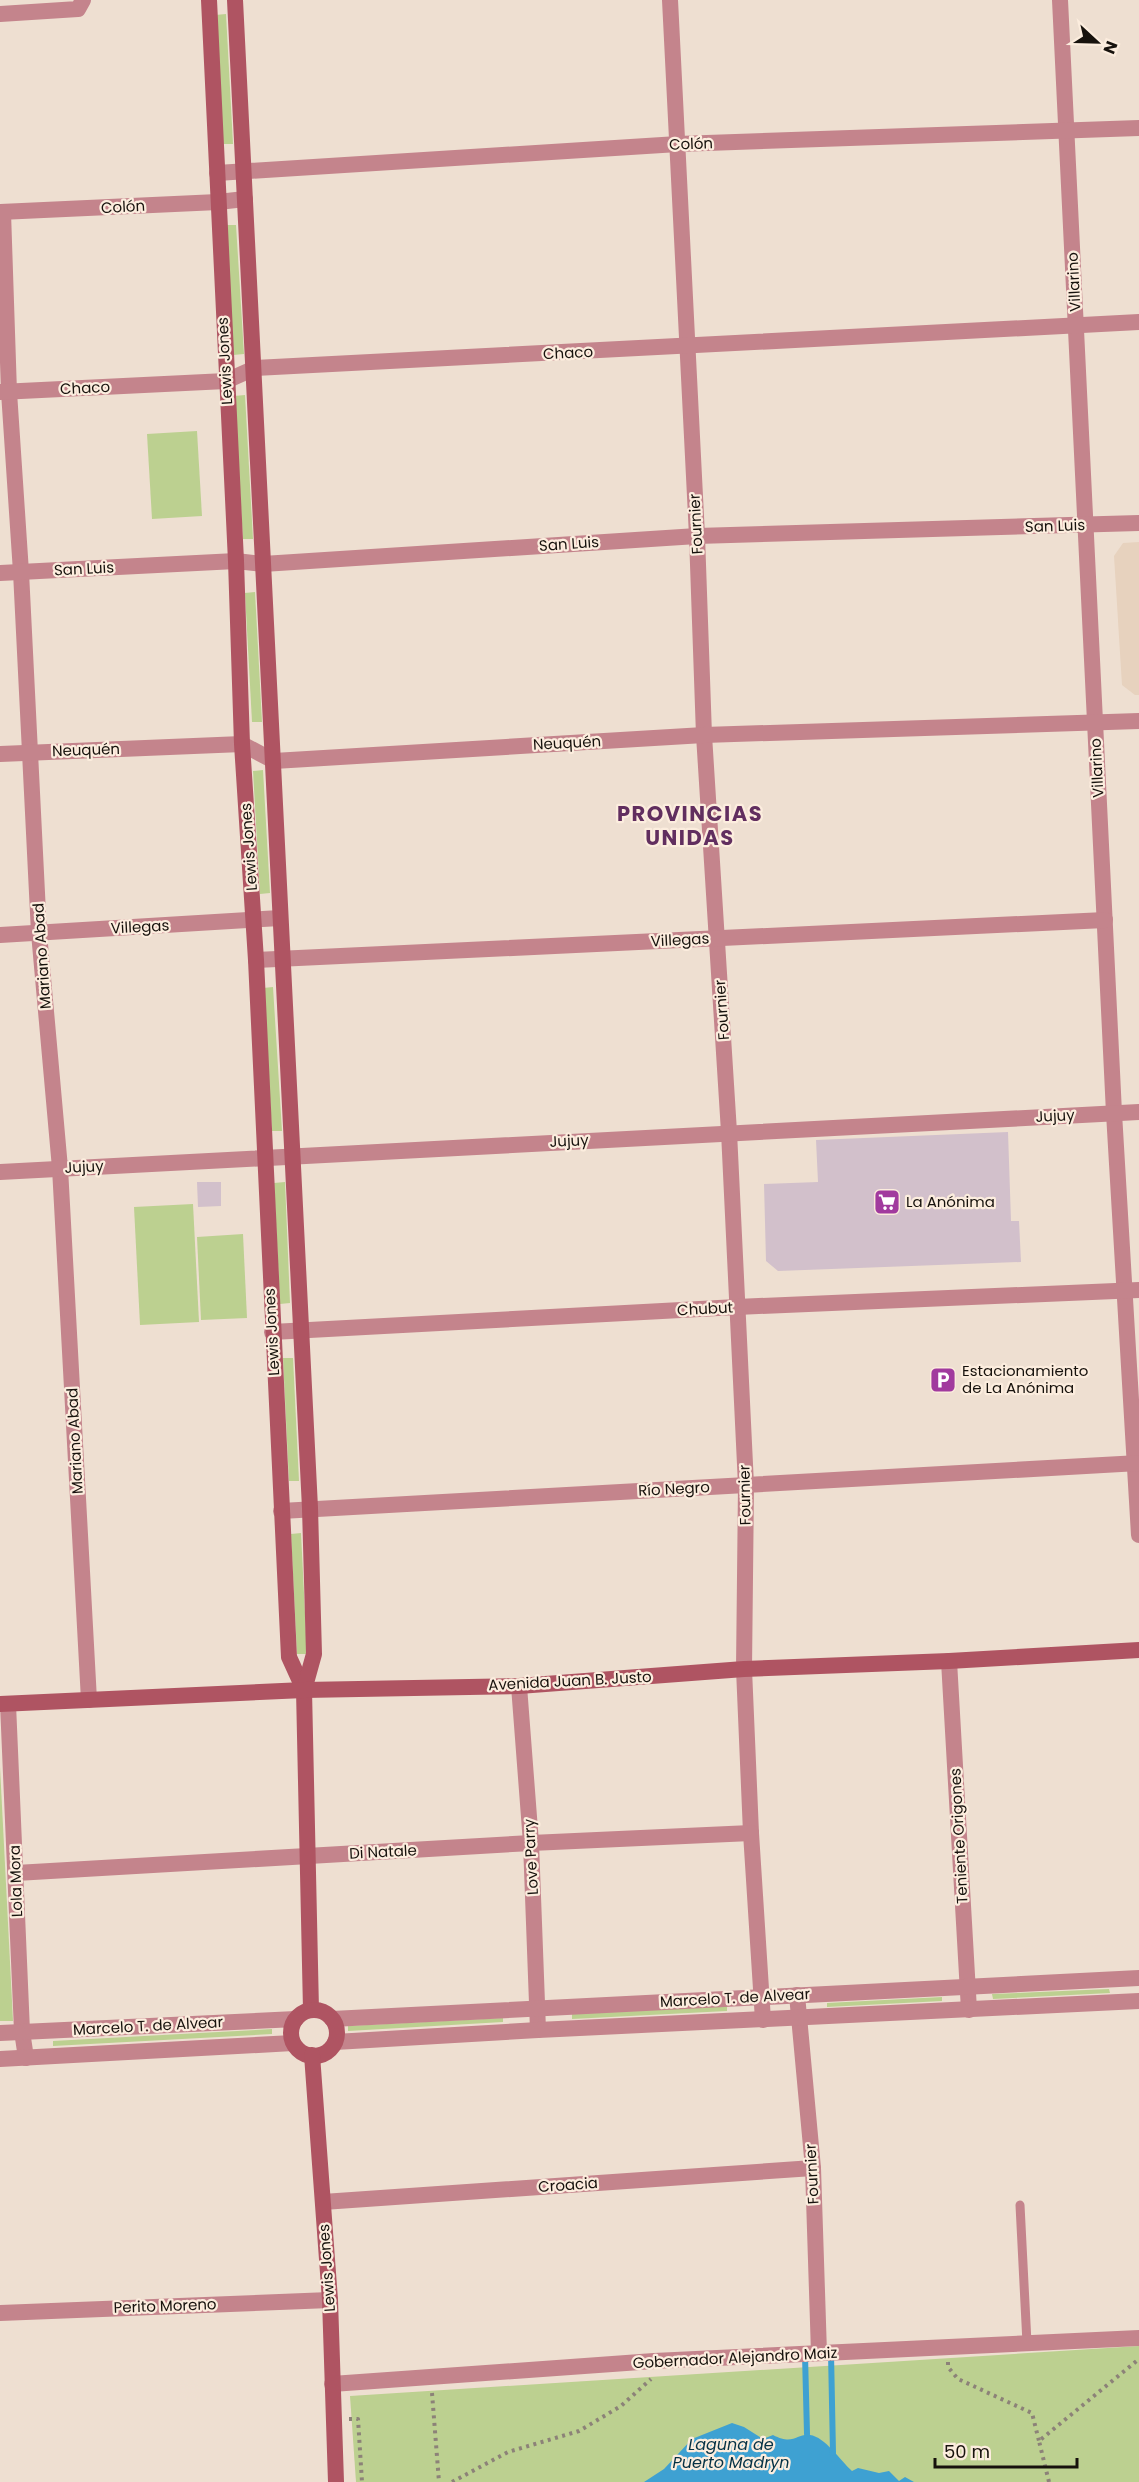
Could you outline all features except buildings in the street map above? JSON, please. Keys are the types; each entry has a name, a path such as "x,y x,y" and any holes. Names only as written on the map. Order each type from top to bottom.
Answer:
{"main road":[{"name":"Lewis Jones","path":"209,0 236,561 242,744 254,920 289,1657 304,1690"},
{"name":"Lewis Jones","path":"235,0 310,1508 314,1654 304,1690 311,2010"},
{"name":"Avenida Juan B. Justo","path":"4,1704 304,1690 519,1686 744,1670 1139,1650"},
{"path":"311,2010 321,2011 332,2019 336,2028 335,2042 323,2054 312,2055 302,2052 293,2043 291,2034 296,2019 300,2014 311,2010"},
{"name":"Lewis Jones","path":"312,2055 330,2300 336,2482"}],"street":[{"name":"Fournier","path":"670,0 697,536 704,735 729,1132 746,1485 744,1670 751,1833 763,2020"},
{"name":"Villarino","path":"1060,0 1114,1113 1132,1290 1139,1535"},
{"path":"0,14 80,5"},
{"name":"Colón","path":"217,173 244,169 678,144 1139,128"},
{"name":"Colón","path":"2,212 245,199"},
{"name":"Mariano Abad","path":"2,212 4,392 21,572 39,933 60,1168 89,1700"},
{"name":"Chaco","path":"4,392 226,381 255,368 1139,322"},
{"name":"San Luis","path":"0,573 236,561 263,564 697,536 1139,523"},
{"name":"Neuquén","path":"274,761 704,735 1139,721"},
{"path":"242,744 274,761"},
{"name":"Neuquén","path":"0,754 242,744"},
{"name":"Villegas","path":"0,935 279,918"},
{"name":"Villegas","path":"256,960 1105,920"},
{"name":"Jujuy","path":"0,1172 1139,1112"},
{"name":"Chubut","path":"272,1332 737,1307 1132,1290"},
{"name":"Río Negro","path":"281,1511 1137,1463"},
{"name":"Teniente Origones","path":"949,1661 969,2010"},
{"name":"Love Parry","path":"519,1686 531,1844 538,2030"},
{"name":"Lola Mora","path":"4,1704 16,1873 22,2031 26,2058"},
{"name":"Di Natale","path":"16,1873 751,1833"},
{"path":"1138,1978 1139,2006"},
{"name":"Marcelo T. de Alvear","path":"332,2019 1138,1978"},
{"name":"Fournier","path":"797,1995 813,2168 819,2353"},
{"name":"Marcelo T. de Alvear","path":"335,2042 798,2017 1139,2006"},
{"name":"Marcelo T. de Alvear","path":"0,2033 296,2019"},
{"name":"Marcelo T. de Alvear","path":"0,2059 293,2043"},
{"name":"Croacia","path":"323,2202 813,2168"},
{"name":"Perito Moreno","path":"0,2313 330,2300"},
{"name":"Gobernador Alejandro Maiz","path":"332,2384 654,2361 1139,2338"}],"lane":[{"path":"1020,2205 1027,2343"}],"path":[{"path":"947,2347 948,2367 958,2379 1032,2413 1049,2482"},
{"path":"1039,2441 1139,2359"},
{"path":"452,2482 508,2452 579,2431 621,2406 646,2385 654,2374 654,2361"},
{"path":"431,2377 439,2482"},
{"path":"334,2420 358,2419 362,2482"}],"shaded area":[{"path":"1139,542 1139,695 1135,695 1122,685 1114,556 1123,543"}],"green space":[{"path":"226,14 233,144 223,144 215,15"},
{"path":"226,225 236,225 244,354 233,355"},
{"path":"245,395 253,539 243,539 234,396"},
{"path":"197,431 202,516 152,519 147,434"},
{"path":"255,592 262,722 252,722 245,593"},
{"path":"263,770 270,893 260,894 253,771"},
{"path":"273,987 282,1131 272,1131 263,988"},
{"path":"285,1182 290,1303 280,1304 274,1183"},
{"path":"193,1204 199,1322 140,1325 134,1207"},
{"path":"243,1234 247,1318 201,1320 197,1237"},
{"path":"283,1358 293,1358 299,1481 289,1481"},
{"path":"301,1533 307,1654 297,1654 291,1534"},
{"path":"0,1767 13,2021 0,2021"},
{"path":"1109,1989 1110,1993 993,1999 992,1994"},
{"path":"942,1997 942,2001 827,2007 827,2003"},
{"path":"727,2006 727,2011 572,2019 572,2014"},
{"path":"503,2018 503,2022 348,2031 348,2026"},
{"path":"272,2029 272,2034 53,2046 53,2041"},
{"path":"1139,2346 1139,2482 356,2482 350,2396"}],"water":[{"name":"Laguna de Puerto Madryn","path":"732,2423 744,2427 763,2439 773,2435 791,2439 810,2435 827,2444 852,2471 858,2468 879,2473 889,2471 899,2481 905,2477 914,2482 644,2482 664,2469 692,2439"}],"waterway":[{"path":"831,2353 833,2453"},
{"path":"805,2355 807,2434"}],"place":[{"name":"La Anónima","path":"887,1202"},
{"name":"Estacionamiento de La Anónima","path":"943,1380"}],"district":[{"name":"PROVINCIAS UNIDAS","path":"690,826"}]}
